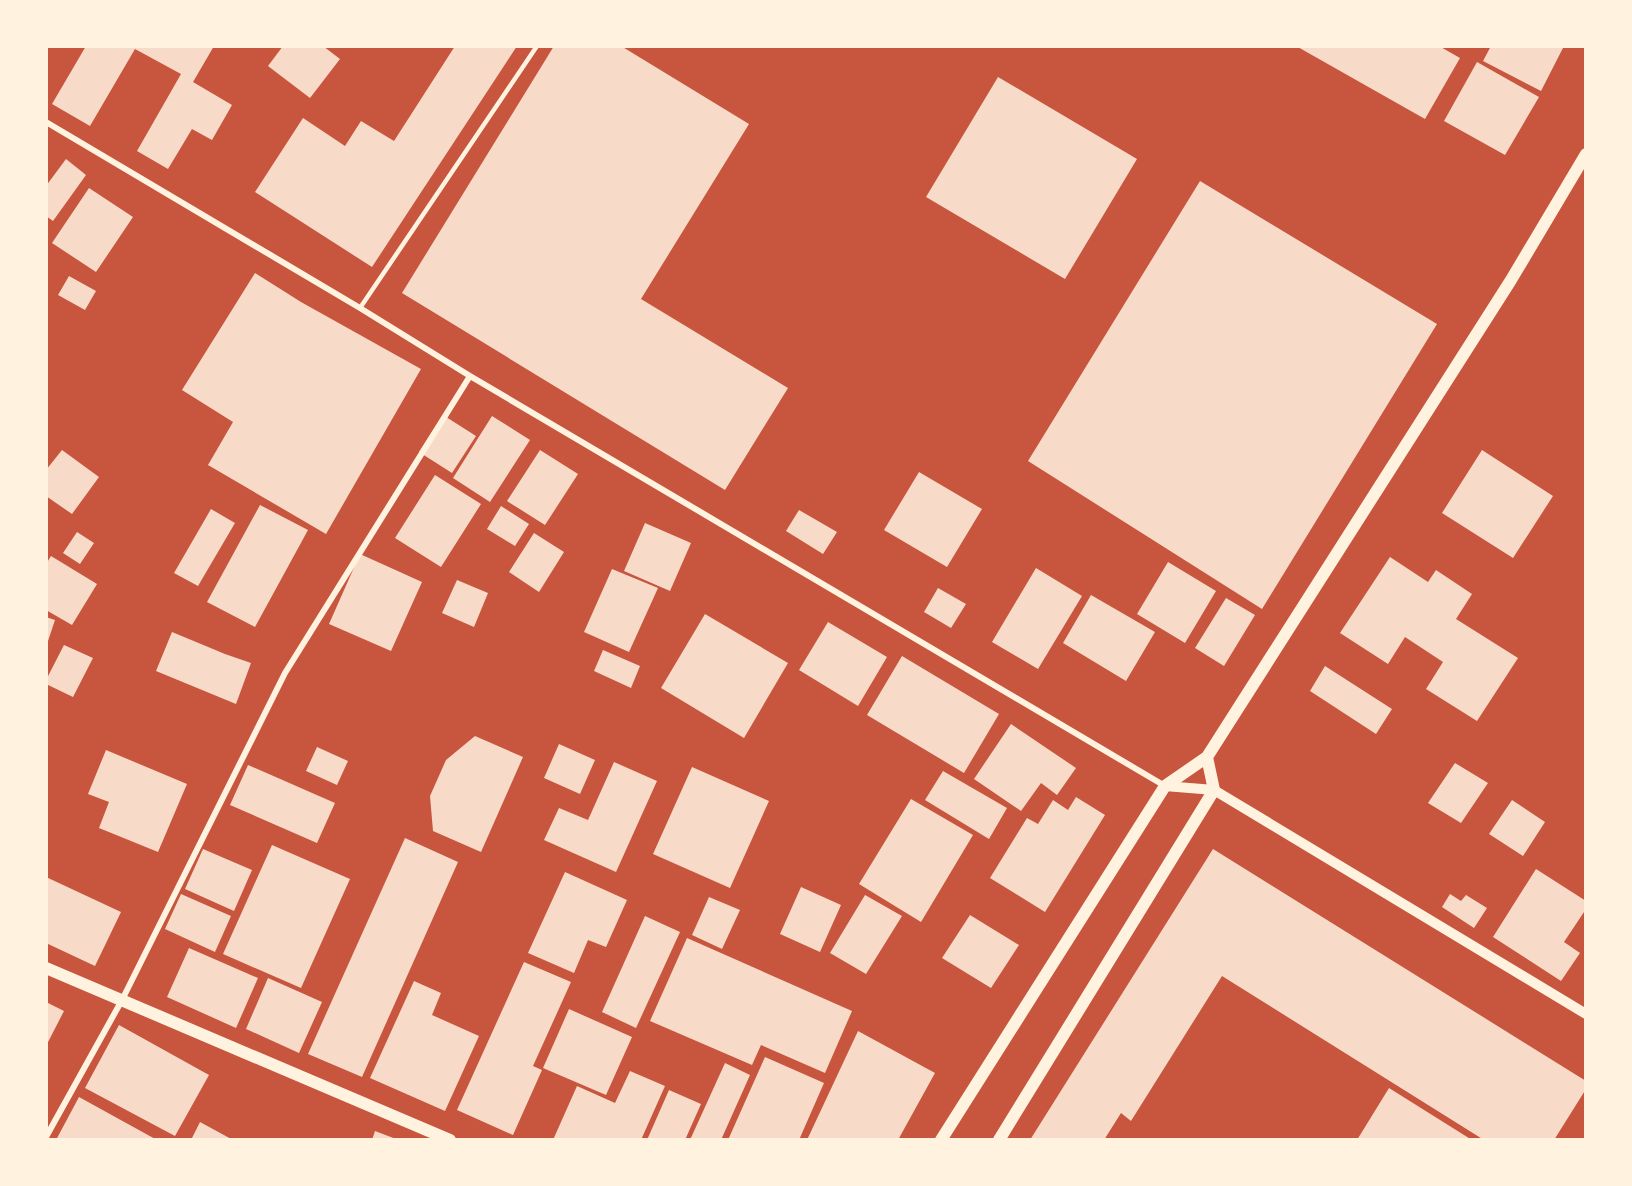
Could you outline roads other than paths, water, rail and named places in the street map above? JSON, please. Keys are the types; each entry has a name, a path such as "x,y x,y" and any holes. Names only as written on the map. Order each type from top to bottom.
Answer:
{"main road":[{"path":"941,1140 1165,786 1207,757 1511,280 1586,154"},
{"path":"999,1140 1214,790 1207,757"},
{"path":"46,968 450,1140"}],"street":[{"path":"46,122 360,308 470,376 1165,786 1214,790 1586,1014"},
{"path":"46,1137 122,1000 285,673 470,376"}],"lane":[{"path":"360,308 537,46"}]}
